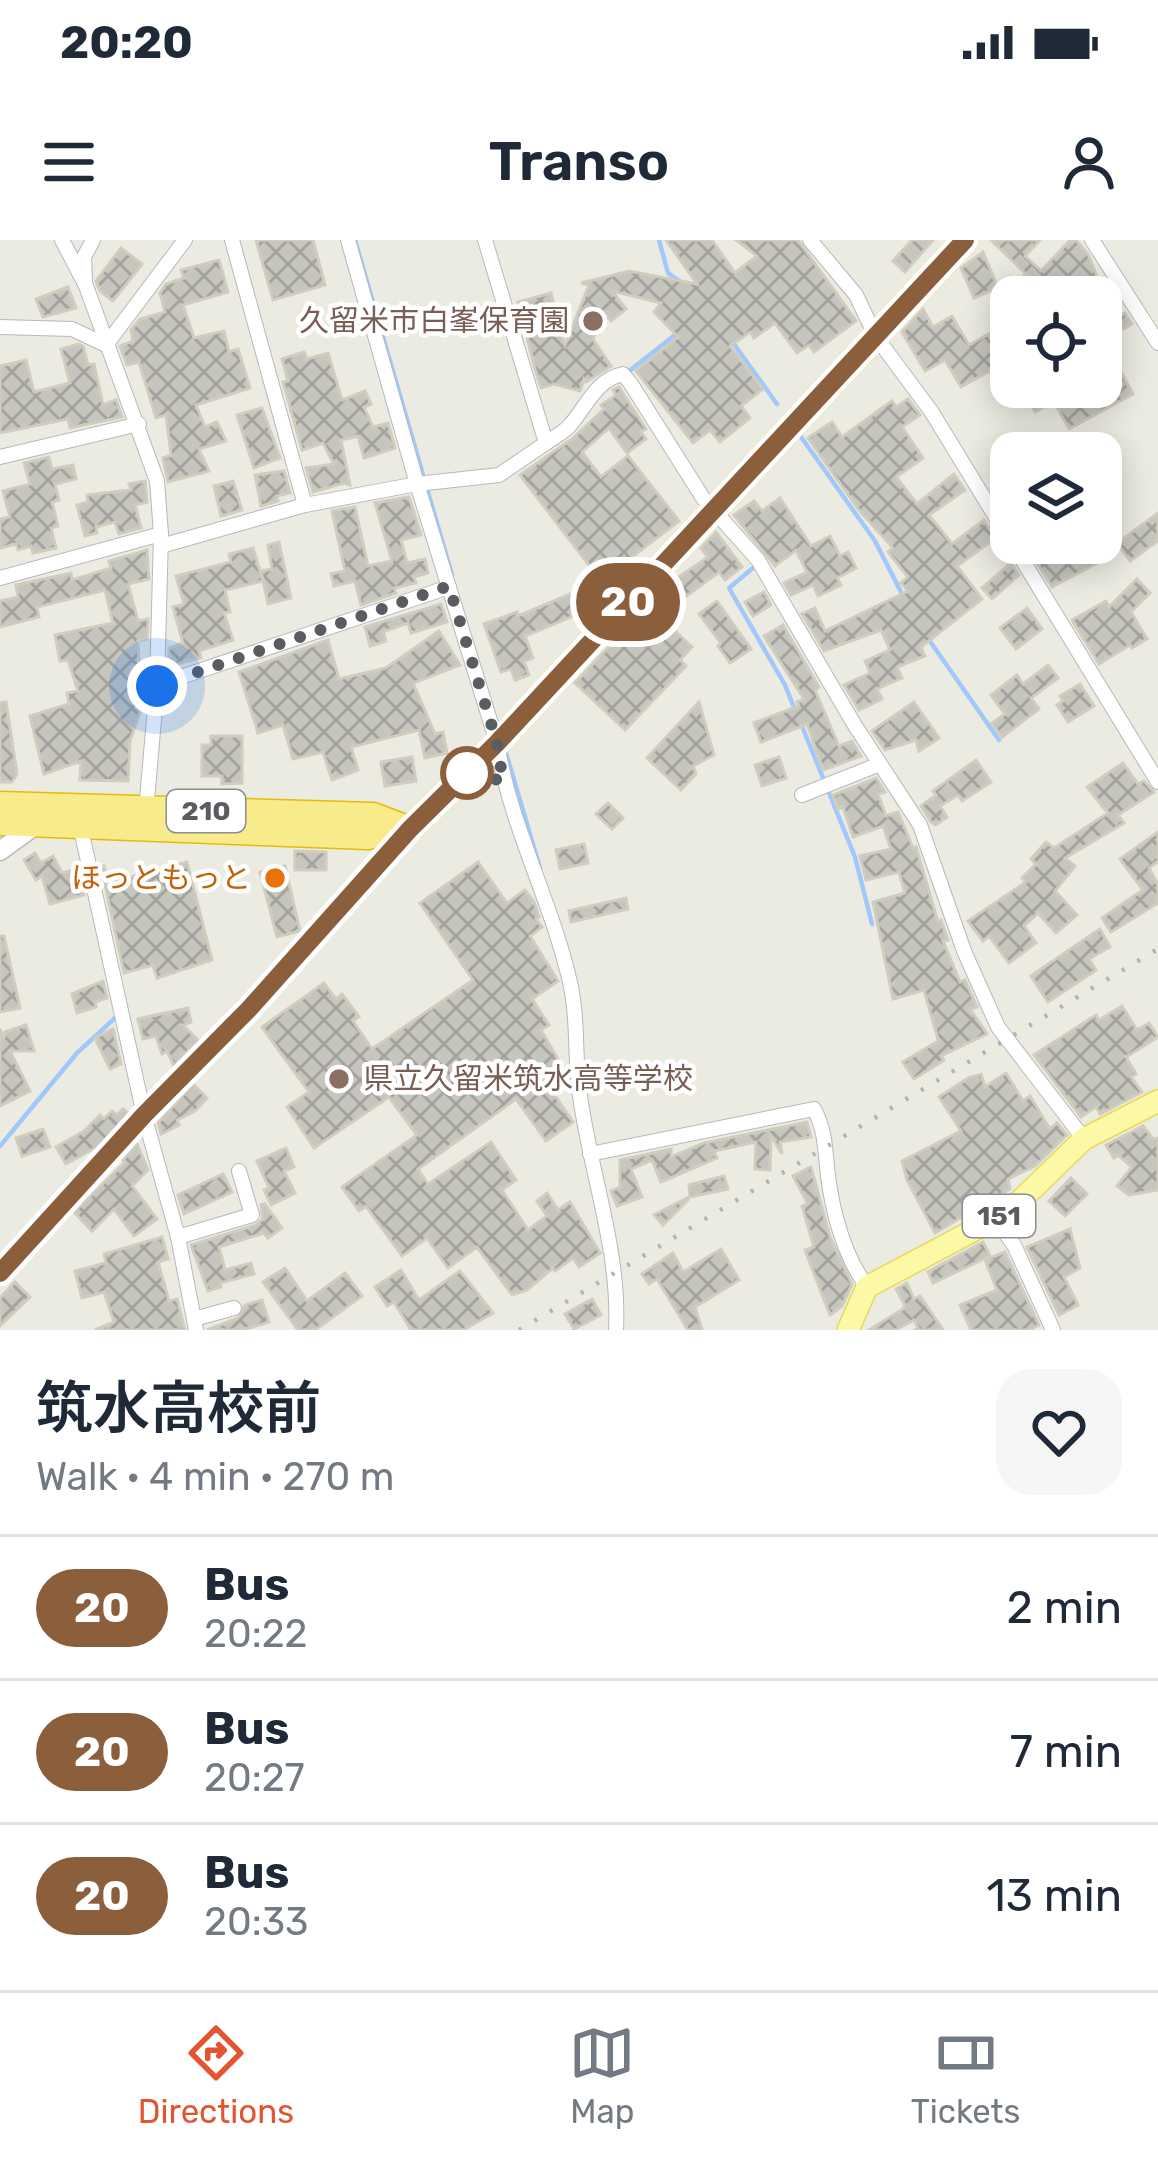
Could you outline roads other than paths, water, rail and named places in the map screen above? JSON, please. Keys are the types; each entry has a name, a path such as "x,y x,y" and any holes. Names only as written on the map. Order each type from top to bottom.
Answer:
{"highway":[{"path":"410,829 497,743 965,240"},
{"name":"210","path":"17,817 146,819 368,837 410,829"},
{"name":"210","path":"17,817 80,825 146,819"}],"main road":[{"name":"151","path":"867,1287 995,1219 1084,1139 1158,1101"},
{"path":"848,1330 867,1287"}],"street":[{"path":"62,240 86,286 157,481 161,540 157,686 146,819"},
{"path":"86,286 84,257 93,240"},
{"path":"106,345 185,240"},
{"path":"232,240 305,505"},
{"path":"348,240 497,743 503,781 568,976 577,1019 579,1091 618,1288 616,1330"},
{"path":"485,240 546,443"},
{"path":"810,240 856,295 876,337 931,411 990,508"},
{"path":"1092,240 1158,343"},
{"path":"0,327 72,328 106,345"},
{"path":"0,578 305,505 417,484 499,475 569,428 587,399 613,375 623,374 714,509 758,560 920,824 964,951 998,1028 1084,1139"},
{"path":"0,457 139,424"},
{"path":"1024,564 1158,782"},
{"path":"157,686 449,586"},
{"path":"802,795 880,764"},
{"path":"0,851 17,817"},
{"path":"80,825 195,1324 233,1308"},
{"path":"0,1273 144,1115 249,1009 410,829"},
{"path":"590,1154 814,1109 824,1127 842,1240 867,1287"},
{"path":"178,1237 253,1215 239,1171"},
{"path":"995,1219 1014,1245 1053,1330"}],"waterway":[{"path":"355,240 452,575"},
{"path":"659,240 668,273 681,282"},
{"path":"628,372 680,331"},
{"path":"731,340 777,404"},
{"path":"799,434 875,541 903,596"},
{"path":"753,568 729,588 795,710"},
{"path":"927,637 999,740"},
{"path":"800,721 855,857 872,924"},
{"path":"504,746 540,868"},
{"path":"0,1146 77,1053 116,1017"}],"railway":[{"path":"519,1330 1158,949"}],"place":[{"name":"久留米市白峯保育園","path":"593,321"},
{"name":"ほっともっと","path":"275,878"},
{"name":"県立久留米筑水高等学校","path":"339,1079"}]}
